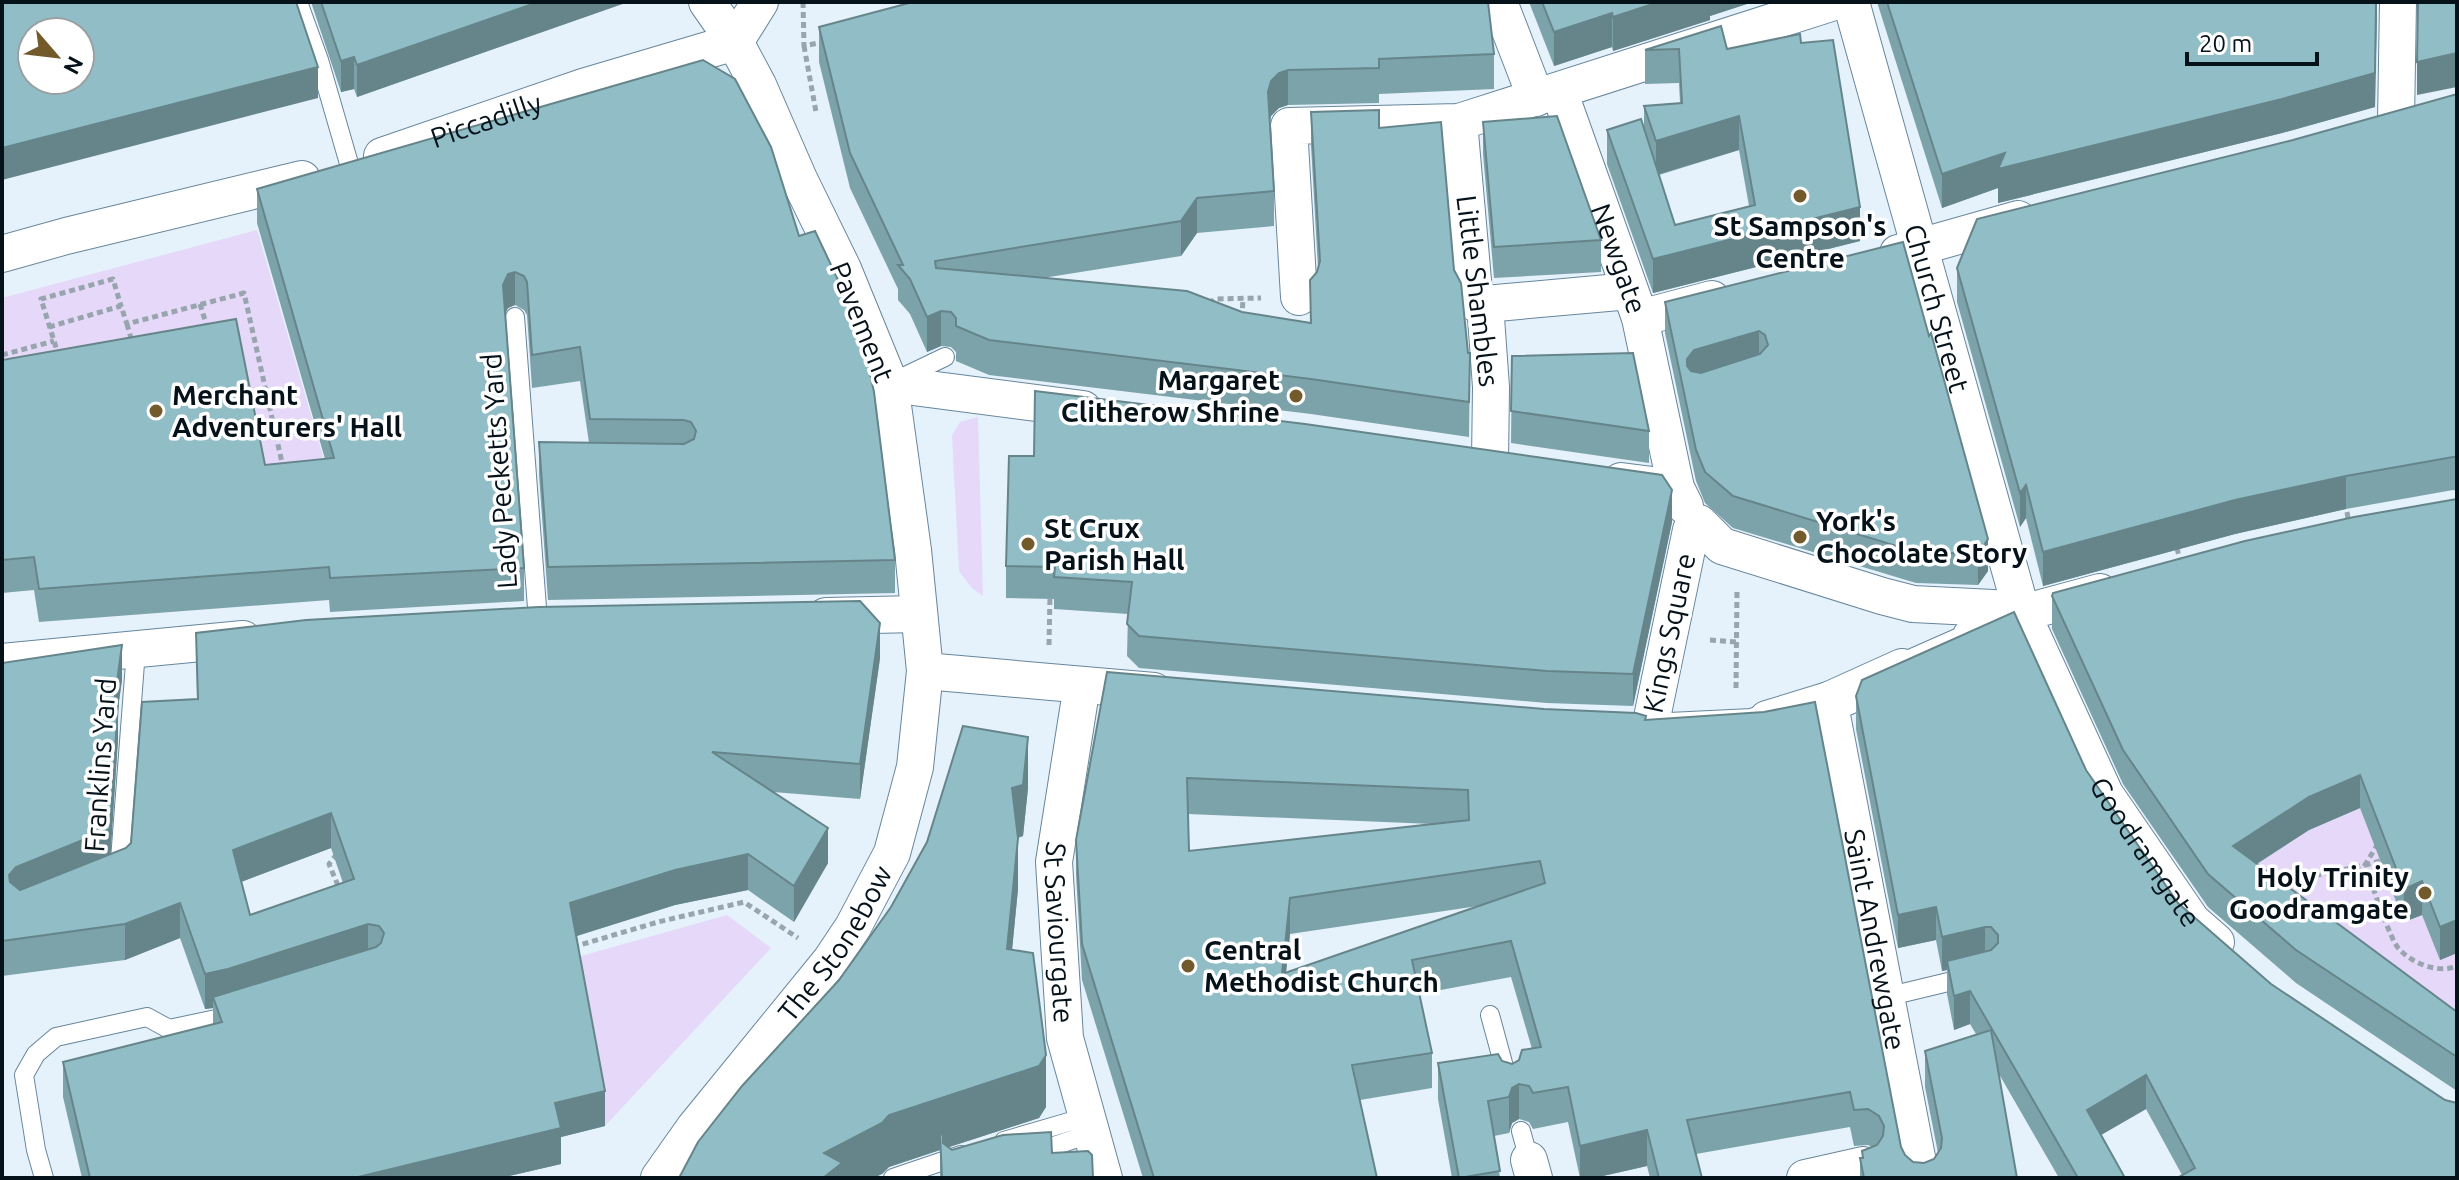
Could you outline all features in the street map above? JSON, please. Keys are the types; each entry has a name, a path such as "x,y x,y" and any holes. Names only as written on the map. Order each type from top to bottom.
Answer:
{"street":[{"name":"Pavement","path":"707,2 735,42 758,85 843,269 890,384 913,550 925,671"},
{"path":"735,42 760,2"},
{"name":"Newgate","path":"1499,2 1548,95 1635,305 1662,414 1676,488 1695,527"},
{"path":"1299,297 1289,126 1459,122 1834,2"},
{"name":"Church Street","path":"1851,2 1921,246 2019,614"},
{"path":"2397,122 2398,2"},
{"name":"Piccadilly","path":"2,254 350,167 583,87 735,42"},
{"name":"Little Shambles","path":"1459,122 1475,303 1485,304 1491,387 1490,461"},
{"path":"1869,261 2044,213"},
{"path":"1485,304 1635,305 1746,291"},
{"path":"890,384 1113,412"},
{"path":"1593,476 1676,488"},
{"name":"Kings Square","path":"1699,523 1722,546 1882,596 1913,604 2013,609 2019,614 2018,621 1830,702 1752,727 1649,732 1635,727 1691,530 1695,527 1699,523"},
{"path":"1695,527 1720,551 1882,602 1943,648"},
{"path":"1635,727 1751,723 1830,702 2019,614 2180,558"},
{"path":"789,617 918,614"},
{"name":"Goodramgate","path":"2019,614 2105,794 2192,921 2238,961"},
{"path":"2,662 276,636"},
{"path":"925,671 1189,694"},
{"name":"The Stonebow","path":"659,1178 695,1127 831,960 853,927 892,853 915,767 925,671"},
{"name":"St Saviourgate","path":"1065,683 1054,862 1065,1038 1104,1178"},
{"name":"Saint Andrewgate","path":"1830,702 1896,1048 1897,1164"},
{"path":"1805,1178 1897,1164"}],"lane":[{"path":"298,2 319,60 350,167"},
{"name":"Lady Pecketts Yard","path":"515,317 535,463 538,621"},
{"path":"890,384 945,357"},
{"name":"Franklins Yard","path":"106,878 121,872 136,650"},
{"path":"1886,997 1987,972"},
{"path":"44,1178 36,1150 24,1075 36,1054 56,1037 147,1017 169,1029 259,1007"},
{"path":"1490,1015 1510,1088"},
{"path":"1015,1158 1088,1126"},
{"path":"893,1178 1022,1135 1088,1126"}],"path":[{"path":"803,2 804,46 831,40"},
{"path":"60,360 41,299 113,279 132,342 118,345"},
{"path":"77,280 80,289"},
{"path":"127,324 244,293 284,471"},
{"path":"1242,323 1243,298"},
{"path":"200,304 212,343"},
{"path":"49,327 121,306"},
{"path":"2,355 54,341"},
{"path":"2347,512 2350,530"},
{"path":"1735,724 1738,557"},
{"path":"1050,592 1065,683"},
{"path":"1727,642 1737,642"},
{"path":"2365,865 2385,834"},
{"path":"340,891 329,864 344,843"},
{"path":"2263,887 2380,861"},
{"path":"2365,865 2397,948 2435,969 2448,970 2457,966"},
{"path":"571,948 658,922 744,902 831,960"}],"shaded area":[{"path":"257,230 325,463 328,491 2,394 2,298"},
{"path":"978,417 983,596 959,571 952,436 960,422"},
{"path":"2457,741 2457,1029 2207,896 2309,830 2410,786"},
{"path":"727,915 771,948 605,1126 574,958"}],"building":[{"path":"2,2 296,2 318,67 2,148"},
{"path":"321,2 538,2 357,65 354,57 341,61"},
{"path":"913,2 1488,2 1494,54 1379,59 1379,68 1288,70 1279,73 1271,81 1268,92 1274,191 1197,198 1181,221 935,261 936,268 1187,291 1242,312 1311,323 1310,280 1317,272 1320,261 1311,112 1379,110 1379,128 1441,122 1454,270 1461,283 1470,353 1469,402 1311,379 989,340 956,326 956,318 951,312 941,311 927,317 910,279 898,265 903,265 850,153 819,27"},
{"path":"1542,2 1659,2 1554,32"},
{"path":"1887,2 2376,2 2375,73 1998,169 2005,153 1942,174"},
{"path":"2418,2 2457,2 2457,53 2417,62"},
{"path":"1721,26 1727,49 1800,34 1801,43 1833,40 1860,207 1653,259 1607,130 1641,119 1675,225 1755,205 1739,116 1656,141 1644,106 1682,103 1679,49 1645,50"},
{"path":"703,60 735,79 771,147 799,236 815,231 862,337 874,392 895,560 548,567 539,442 684,444 694,439 696,431 691,422 684,420 590,419 580,347 532,355 527,282 524,276 515,272 508,274 503,285 524,568 330,578 329,567 39,589 34,557 2,560 2,360 236,319 265,465 334,458 257,189"},
{"path":"2457,94 2457,457 2346,476 2235,500 2043,552 2026,485 2020,493 1957,268 1977,219 2293,140"},
{"path":"1557,116 1601,240 1494,247 1483,122"},
{"path":"1903,242 1988,539 1978,554 1916,552 1733,496 1705,472 1696,450 1665,302","holes":["1759,331 1765,335 1768,345 1760,354 1701,373 1691,371 1687,366 1687,359 1694,350"]},
{"path":"1633,353 1649,431 1511,411 1512,356"},
{"path":"1035,391 1305,424 1662,475 1672,490 1633,674 1547,671 1139,636 1127,624 1132,582 1054,577 1055,567 1006,566 1009,456 1034,456"},
{"path":"2457,499 2457,920 2440,927 2422,881 2404,889 2360,775 2309,797 2233,846 2457,1012 2457,1057 2296,950 2208,874 2123,750 2052,596 2053,593 2245,541"},
{"path":"860,601 880,623 860,764 712,752 828,828 794,886 748,854 675,870 570,903 605,1091 555,1103 561,1128 354,1178 90,1178 63,1062 222,1022 213,997 376,947 384,933 379,926 368,924 205,974 180,903 125,924 2,941 2,663 122,645 114,704 118,704 110,829 16,867 9,875 10,882 20,890 126,848 131,843 142,702 198,699 196,633 306,620 539,607","holes":["331,813 354,879 250,915 233,850"]},
{"path":"2014,612 2086,770 2178,903 2271,984 2445,1100 2457,1103 2457,1178 2177,1178 2195,1168 2146,1075 2087,1110 2125,1178 2078,1178 1970,991 1954,996 1947,961 1991,950 1998,943 1998,935 1991,927 1985,927 1942,937 1936,907 1898,915 1856,696 1862,680"},
{"path":"1107,672 1544,709 1636,713 1646,716 1645,720 1764,712 1815,702 1901,1147 1913,1162 1924,1163 1934,1159 1941,1148 1942,1138 1925,1051 1991,1030 2017,1178 1864,1178 1860,1158 1863,1158 1862,1151 1877,1145 1883,1136 1884,1126 1879,1116 1868,1109 1854,1110 1850,1092 1687,1120 1702,1178 1659,1178 1647,1130 1580,1146 1568,1087 1533,1093 1529,1086 1519,1084 1512,1088 1509,1097 1488,1101 1500,1171 1459,1178 1438,1063 1498,1054 1502,1061 1512,1064 1519,1060 1522,1050 1541,1047 1511,941 1412,960 1432,1053 1352,1065 1377,1178 1154,1178 1082,944 1076,840","holes":["1187,778 1468,790 1469,820 1189,851","1540,861 1545,883 1282,974 1290,898"]},
{"path":"963,726 1028,737 1023,785 1012,788 1018,838 1007,949 1033,953 1046,1055 1039,1066 889,1115 882,1123 824,1153 842,1163 823,1178 679,1178 698,1142 742,1086 839,980 891,907 927,842"},
{"path":"1051,1132 1052,1153 1088,1151 1092,1155 1093,1178 942,1178 940,1135 943,1134 943,1143 952,1150 1003,1135"}],"place":[{"name":"St Sampson's Centre","path":"1800,196"},
{"name":"Margaret Clitherow Shrine","path":"1296,396"},
{"name":"Merchant Adventurers' Hall","path":"156,411"},
{"name":"York's Chocolate Story","path":"1800,537"},
{"name":"St Crux Parish Hall","path":"1028,544"},
{"name":"Holy Trinity Goodramgate","path":"2425,893"},
{"name":"Central Methodist Church","path":"1188,966"}]}
